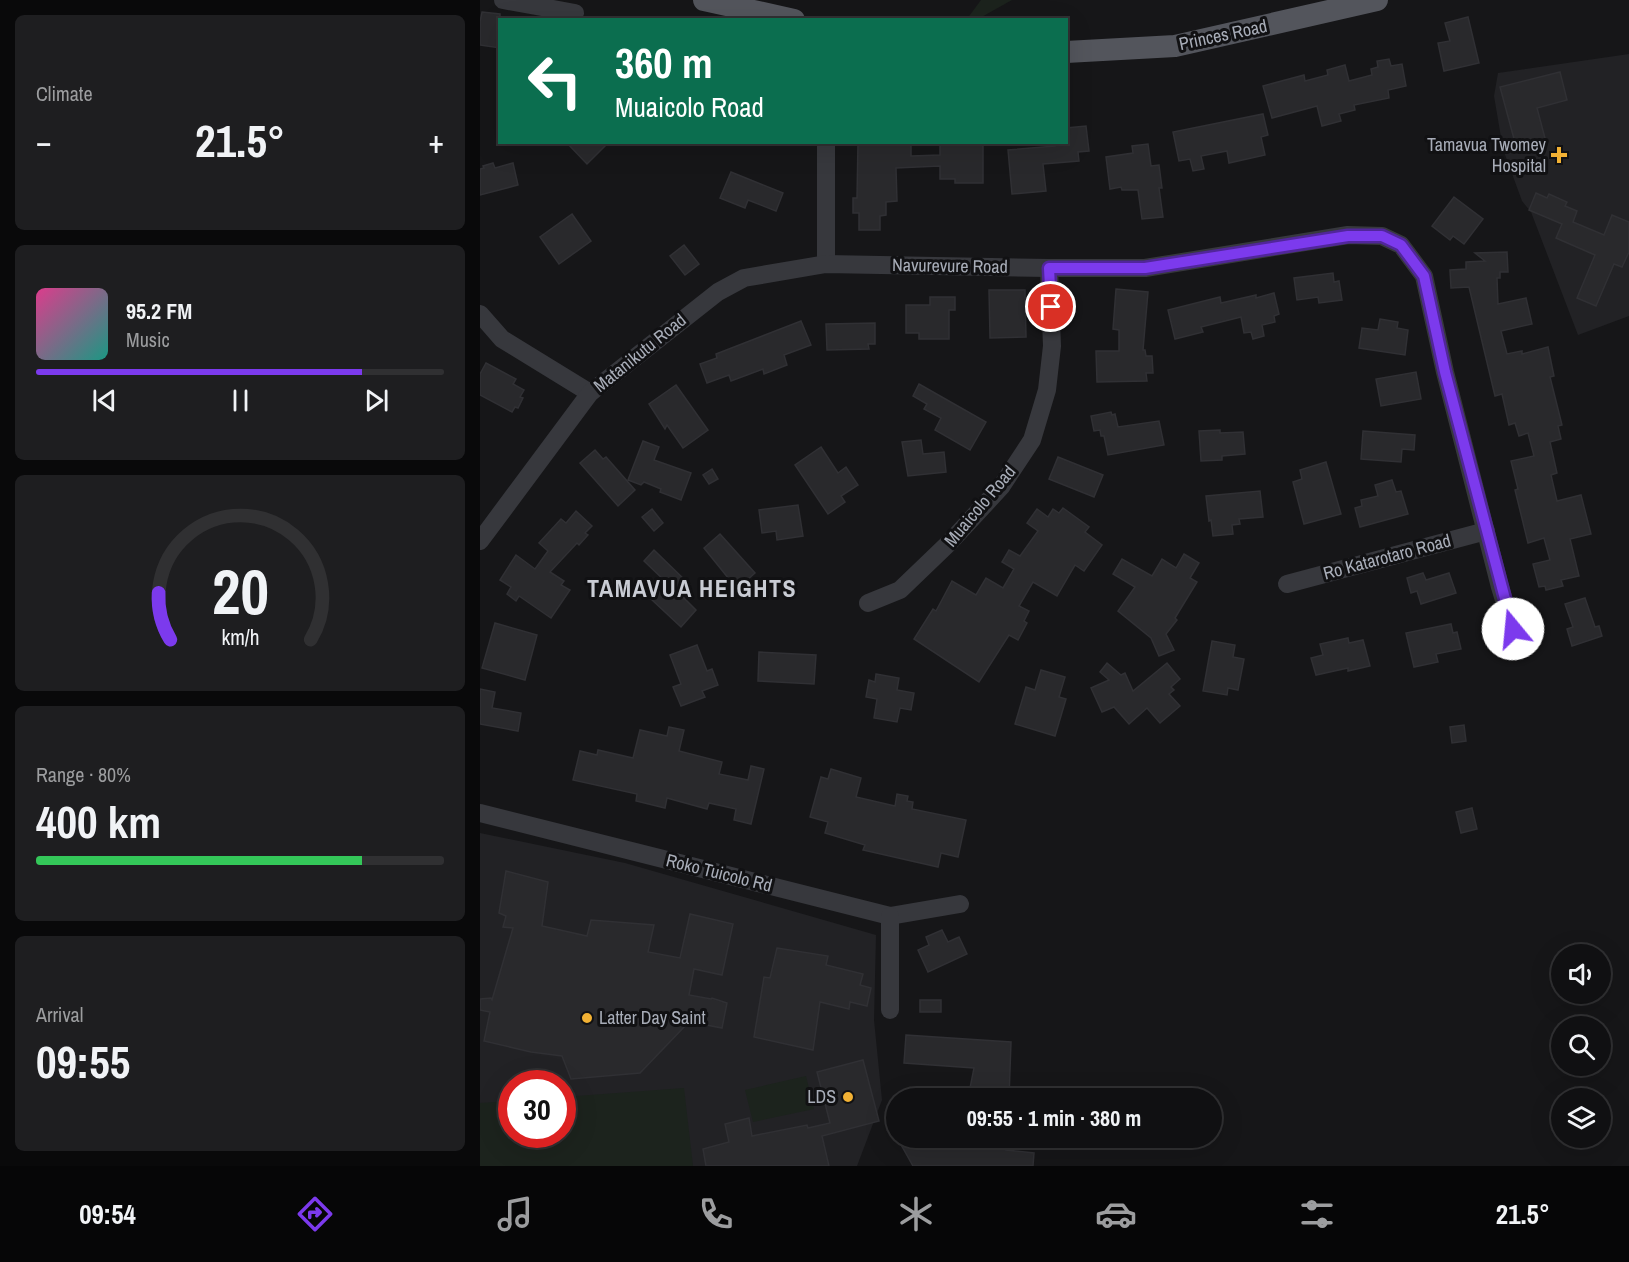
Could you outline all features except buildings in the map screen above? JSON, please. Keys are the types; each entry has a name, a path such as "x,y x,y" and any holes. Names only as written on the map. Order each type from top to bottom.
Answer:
{"main road":[{"path":"704,0 785,18"},
{"name":"Princes Road","path":"1068,52 1175,46 1377,0"}],"street":[{"path":"508,0 575,13"},
{"path":"826,144 826,264"},
{"name":"Navurevure Road","path":"826,264 1145,268 1348,236 1382,236 1401,245 1424,276 1445,372 1500,588 1519,650"},
{"name":"Matanikutu Road","path":"480,541 590,393 717,292 744,278 826,264"},
{"name":"Muaicolo Road","path":"868,603 900,590 951,541 1000,486 1032,441 1047,390 1052,346 1049,268"},
{"path":"480,314 502,339 590,393"},
{"name":"Ro Katarotaro Road","path":"1287,584 1486,531"},
{"name":"Roko Tuicolo Rd","path":"480,813 890,916 960,904"},
{"path":"890,916 890,1010"}],"shaded area":[{"path":"981,0 1012,0 980,18 968,18"},
{"path":"1629,54 1629,316 1578,335 1531,212 1522,201 1503,149 1494,96 1498,73"},
{"path":"480,833 625,863 876,935 874,1020 882,1100 857,1166 480,1166"},
{"path":"806,1076 814,1109 753,1122 745,1090"},
{"path":"684,1088 693,1166 480,1166 480,1103 498,1102 498,1148 576,1148 576,1096"}],"place":[{"name":"Tamavua Twomey Hospital","path":"1559,155"},
{"name":"Latter Day Saint","path":"587,1018"},
{"name":"LDS","path":"848,1097"}],"district":[{"name":"TAMAVUA HEIGHTS","path":"692,589"}],"route":[{"path":"1051,307 1049,268 1145,268 1348,236 1382,236 1401,245 1424,276 1445,372 1500,588 1513,629"}]}
